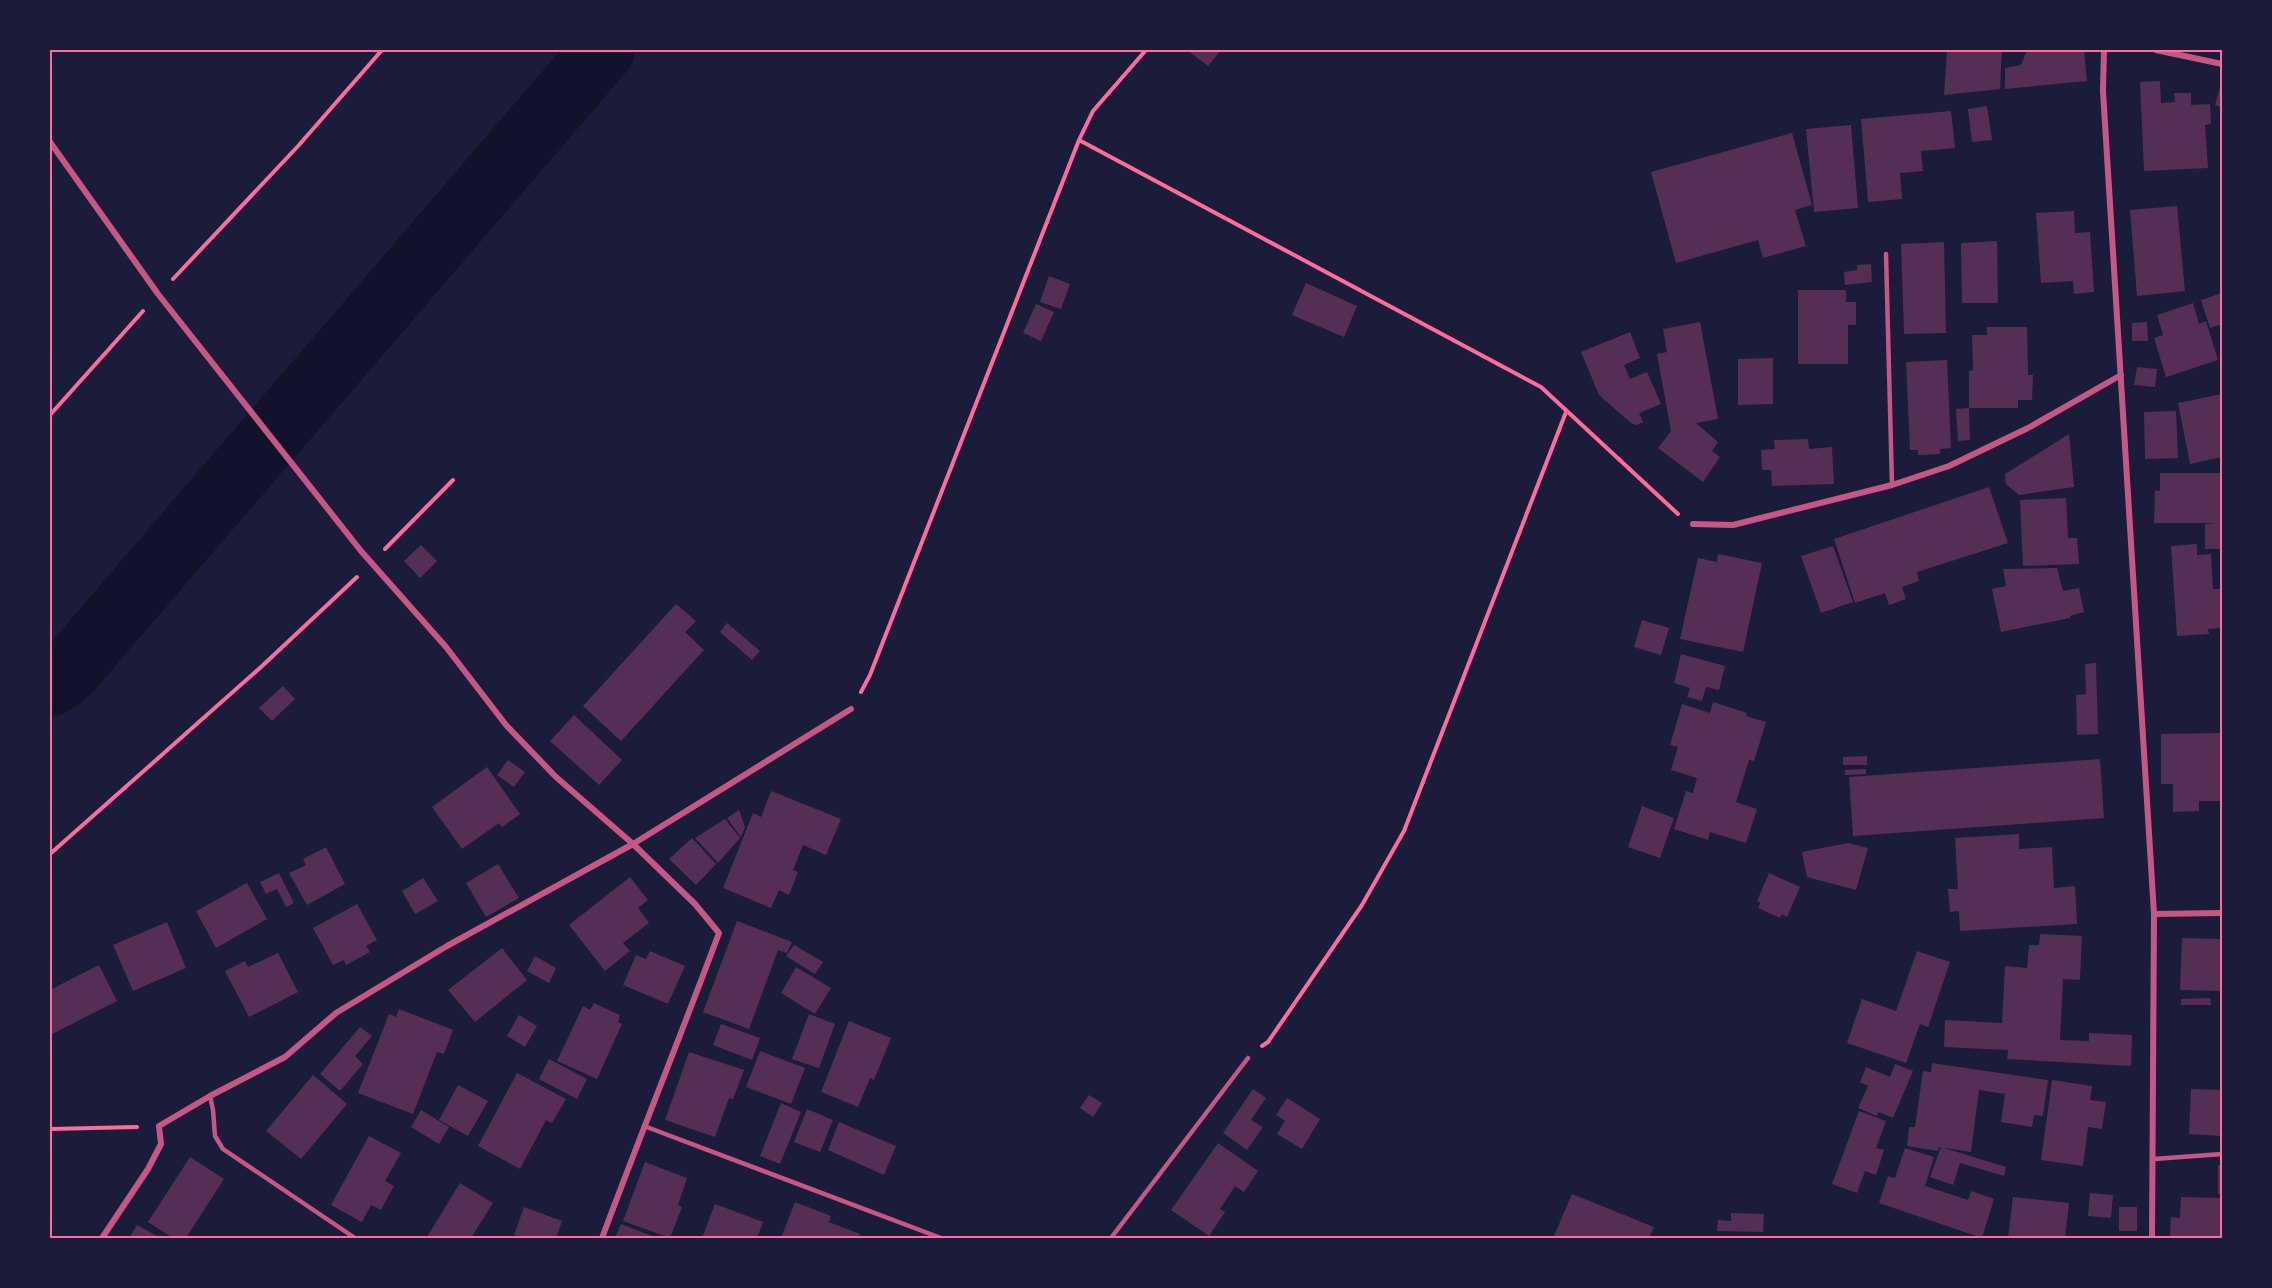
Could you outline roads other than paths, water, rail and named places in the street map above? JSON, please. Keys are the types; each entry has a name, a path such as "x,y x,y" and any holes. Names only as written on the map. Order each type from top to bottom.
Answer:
{"street":[{"path":"2104,50 2103,91 2154,914 2152,1239"},
{"path":"2156,50 2223,64"},
{"path":"50,142 158,294 361,551 446,647 507,725 556,777 633,844 695,904 719,933 602,1239"},
{"path":"1693,524 1733,525 1892,485 1949,466 2028,428 2121,375"},
{"path":"102,1239 148,1169 161,1144 159,1126 210,1096 285,1057 336,1013 447,946 633,844 852,709"},
{"path":"2154,914 2223,913"}],"lane":[{"path":"1886,254 1892,485"},
{"path":"1111,1239 1248,1058"},
{"path":"210,1096 215,1136 223,1149 355,1239"},
{"path":"644,1126 941,1239"},
{"path":"2154,1159 2223,1154"}],"waterway":[{"path":"50,685 67,673 603,50"}]}
